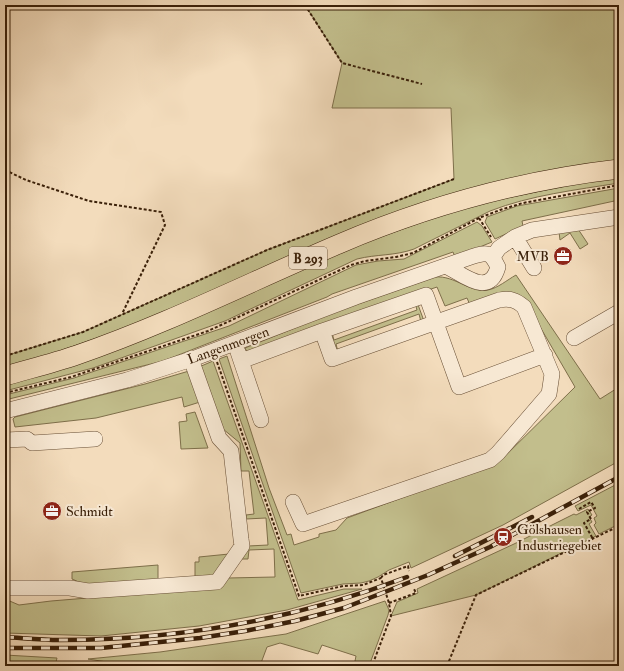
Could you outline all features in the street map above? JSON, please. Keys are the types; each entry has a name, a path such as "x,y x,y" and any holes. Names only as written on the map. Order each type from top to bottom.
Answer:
{"main road":[{"name":"B 293","path":"5,376 76,355 126,336 340,244 418,214 462,200 527,184 593,172 619,169"}],"street":[{"path":"446,266 475,281 487,283 496,275 498,267 491,256 499,248 515,237 532,230 619,218"},
{"path":"515,237 534,268"},
{"name":"Langenmorgen","path":"5,411 127,380 191,359 356,297 471,257 485,253 491,256"},
{"path":"241,361 426,296 459,387 545,355"},
{"path":"293,502 303,524 490,460 498,453 549,394 552,374 524,307 517,301 508,299 499,300 332,359 322,332"},
{"path":"574,338 619,312"},
{"path":"235,343 261,420"},
{"path":"5,588 70,588 88,591 217,582 242,546 231,451 219,438 191,359"},
{"path":"5,439 27,439 32,444 95,439"}],"path":[{"path":"305,5 342,63 422,84"},
{"path":"5,170 26,180 89,202 161,212 165,225 122,315"},
{"path":"5,356 83,332 267,250 454,179"},
{"path":"5,394 71,377 208,331 351,266 365,261 413,253 480,218 500,210 524,203 619,185"},
{"path":"480,218 494,242 491,256"},
{"path":"579,509 591,502 595,508 587,512 591,519 584,524 593,539"},
{"path":"447,666 476,595 619,526"},
{"path":"381,578 383,575 408,566 409,571"},
{"path":"390,603 416,593 414,590"},
{"path":"372,666 391,616"}],"shaded area":[{"path":"305,5 619,5 619,162 537,175 143,322 5,370 5,356 83,332 267,250 454,179 451,108 332,108 342,63"},
{"path":"619,175 619,183 554,194 506,205 490,211 414,249 400,253 357,259 225,321 93,368 5,391 5,383 338,252 467,206"},
{"path":"619,188 619,200 522,221 523,226 495,239 485,222 487,217 517,206"},
{"path":"477,222 482,226 492,242 455,257 453,252 332,294 163,361 5,400 5,395 74,378 229,326 356,265 378,261 404,259"},
{"path":"578,229 588,244 580,249 570,233 560,240 559,232"},
{"path":"516,275 600,399 619,387 619,461 503,525 411,568 409,562 389,570 369,581 343,584 301,593 219,359 227,356 269,488 287,535 291,534 294,545 319,537 319,534 336,530 347,518 499,462 575,387 525,301 470,305 467,298 445,306 437,287 247,352 245,348 332,313 435,277 442,277 456,281 482,291 495,288"},
{"path":"417,302 424,321 421,322 419,314 336,344 338,352 336,353 329,334 332,333 334,340 417,310 415,303"},
{"path":"213,361 298,600 344,589 362,589 287,610 199,626 101,636 5,633 5,599 19,605 221,587 228,578 275,577 274,549 249,550 248,559 240,559 248,546 268,545 266,518 246,519 246,515 254,514 249,471 241,471 240,443 223,429 199,367"},
{"path":"189,371 200,402 184,407 182,397 96,418 15,427 13,419 15,417 145,384"},
{"path":"195,412 208,448 181,449 179,422 187,421 186,414"},
{"path":"619,483 619,524 599,534 594,525 596,523 594,518 597,516 591,505 578,511 575,506"},
{"path":"588,509 592,515 589,517 592,522 589,524 596,536 476,595 391,616 397,602 418,593 417,589 514,544 574,514 576,515"},
{"path":"229,554 212,578 195,580 195,562 199,562 199,557"},
{"path":"158,565 158,584 88,586 72,579 72,572"},
{"path":"385,601 389,610 388,615 369,666 354,666 356,656 322,645 318,654 280,643 267,647 261,663 252,664 250,666 204,666 192,664 191,666 132,666 88,659 160,652 286,634"},
{"path":"5,655 57,658 55,666 5,666"}],"railway":[{"path":"5,648 101,648 200,638 295,621 344,608 428,575 490,547 619,477"},
{"path":"455,556 532,517"},
{"path":"5,637 53,640 104,639 193,631 236,624 323,605 407,577"}],"place":[{"name":"MVB","path":"563,256"},
{"name":"Schmidt","path":"52,511"},
{"name":"Gölshausen Industriegebiet","path":"503,537"}]}
